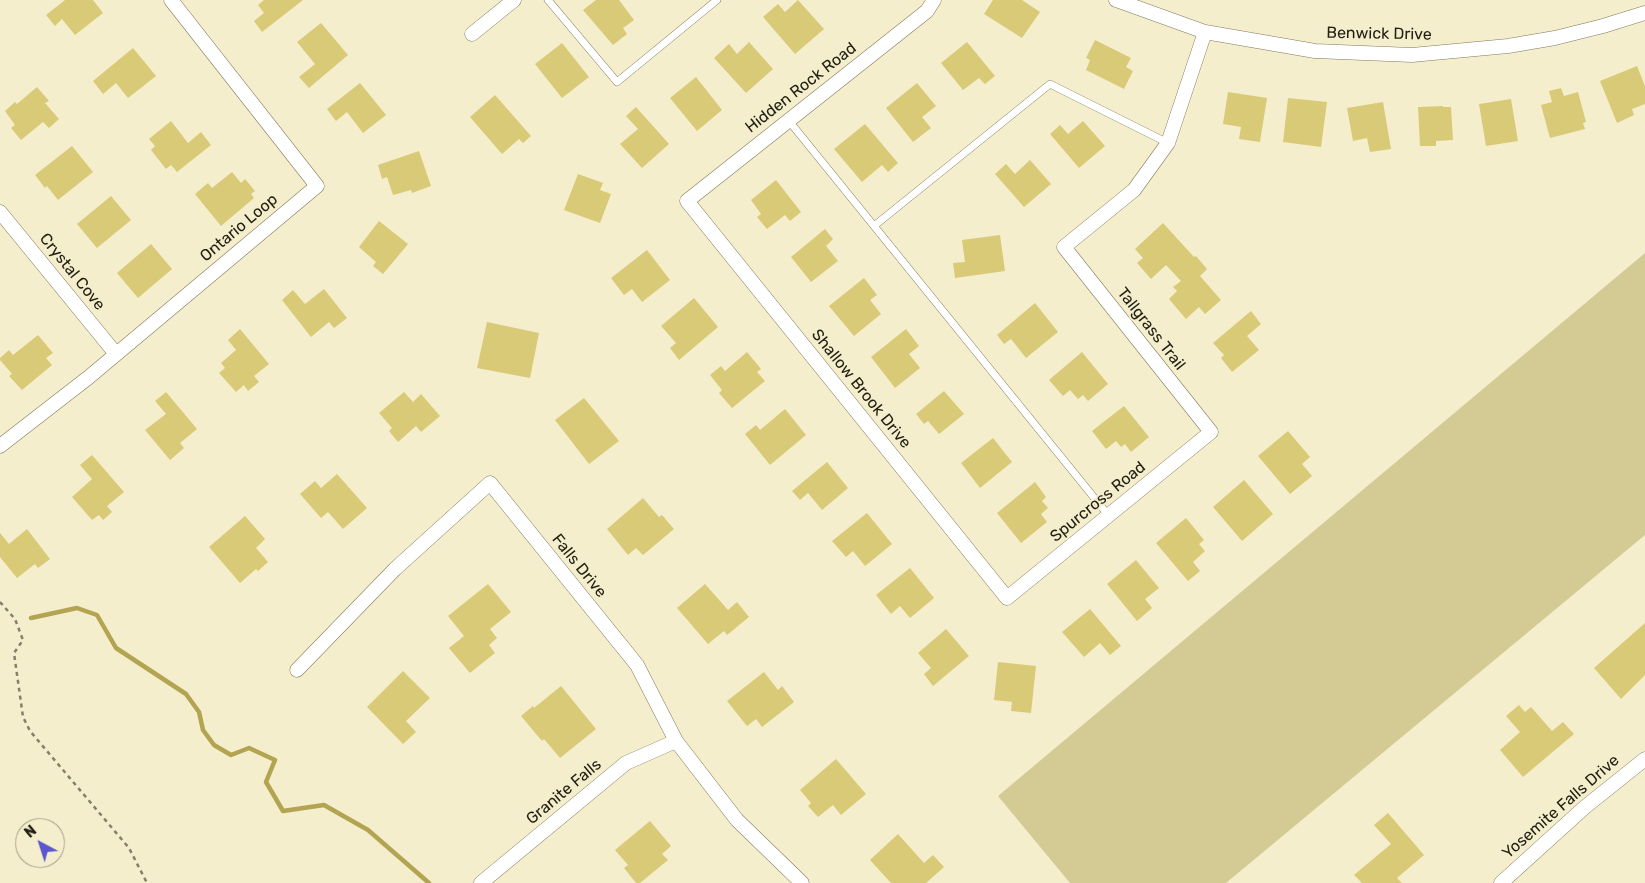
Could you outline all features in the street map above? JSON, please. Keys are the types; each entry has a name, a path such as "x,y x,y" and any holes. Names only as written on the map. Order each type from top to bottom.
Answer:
{"street":[{"name":"Ontario Loop","path":"0,446 116,354 317,186 171,0"},
{"path":"472,34 514,0"},
{"name":"Hidden Rock Road","path":"687,201 926,11 934,0"},
{"name":"Benwick Drive","path":"1116,0 1205,32 1316,50 1412,55 1508,46 1554,38 1645,13"},
{"path":"1168,143 1205,32"},
{"name":"Tallgrass Trail","path":"1168,143 1134,190 1064,247 1212,432"},
{"name":"Shallow Brook Drive","path":"687,201 1007,598"},
{"name":"Crystal Cove","path":"0,212 116,354"},
{"name":"Spurcross Road","path":"1007,598 1212,432"},
{"name":"Falls Drive","path":"297,670 395,569 490,483 636,665 676,740 737,820 802,883"},
{"name":"Granite Falls","path":"481,883 626,763 676,740"},
{"name":"Yosemite Falls Drive","path":"1501,883 1585,807 1645,759"}],"lane":[{"path":"548,0 617,82 717,0"},
{"path":"874,226 1050,84 1168,143"},
{"path":"789,121 1109,516"}],"path":[{"path":"0,602 15,619 23,640 14,653 22,718 30,731 129,848 147,883"}],"shaded area":[{"path":"1645,253 1645,535 1226,883 1070,883 998,796"}],"building":[{"path":"65,0 93,0 103,13 75,35 62,19 55,26 46,15"},
{"path":"264,0 303,0 262,32 254,21 264,13 258,5"},
{"path":"596,0 619,0 634,20 623,28 627,34 613,45 583,10"},
{"path":"798,0 824,29 795,54 763,17 778,4 785,12"},
{"path":"993,0 1022,0 1040,12 1022,38 984,14"},
{"path":"321,23 348,55 309,88 299,77 315,64 297,42"},
{"path":"1095,40 1131,58 1126,67 1133,71 1124,89 1086,70 1090,60 1086,58"},
{"path":"749,42 773,69 746,93 714,58 729,44 737,54"},
{"path":"967,42 995,76 985,84 979,78 963,90 941,63"},
{"path":"562,43 589,77 562,98 535,64"},
{"path":"133,48 156,76 128,98 116,83 103,94 93,81"},
{"path":"1637,66 1645,86 1645,104 1632,109 1634,115 1617,123 1600,81"},
{"path":"696,77 722,110 697,131 670,98"},
{"path":"360,83 386,115 363,133 347,112 336,121 327,109"},
{"path":"917,83 936,106 922,117 931,128 913,142 886,108"},
{"path":"37,87 49,101 45,103 59,119 49,128 43,122 21,140 11,128 15,125 5,111 15,102 17,104"},
{"path":"1561,88 1564,96 1578,92 1586,122 1583,123 1585,129 1550,138 1541,105 1552,102 1549,91"},
{"path":"1228,92 1267,98 1260,142 1239,139 1241,127 1223,124"},
{"path":"495,95 531,136 523,143 519,139 502,154 470,117"},
{"path":"1288,98 1327,102 1321,147 1283,142"},
{"path":"1511,99 1518,141 1486,146 1479,104"},
{"path":"1383,102 1391,149 1370,152 1367,138 1353,141 1347,108"},
{"path":"636,107 669,144 642,168 620,144 638,129 626,116"},
{"path":"1418,107 1451,107 1453,140 1436,141 1436,146 1420,146"},
{"path":"171,121 188,143 201,132 211,145 177,172 171,165 166,169 151,150 155,146 149,139"},
{"path":"1083,121 1105,146 1079,168 1050,134 1060,125 1068,134"},
{"path":"865,124 898,163 888,172 882,165 862,182 834,149"},
{"path":"72,146 93,172 58,200 35,175"},
{"path":"419,151 431,186 412,193 411,190 393,195 387,177 382,179 378,165"},
{"path":"1030,160 1051,184 1024,207 995,174 1006,164 1015,174"},
{"path":"232,172 241,183 245,179 255,191 251,194 254,198 221,226 195,194 208,183 212,188"},
{"path":"578,174 603,183 600,190 611,194 600,223 564,210"},
{"path":"776,180 801,212 790,221 785,215 767,229 757,217 761,214 751,200"},
{"path":"111,196 131,220 97,248 77,224"},
{"path":"379,221 408,244 383,274 373,266 376,262 359,247"},
{"path":"1163,223 1207,269 1200,276 1221,300 1205,314 1199,307 1186,319 1169,299 1177,291 1173,287 1181,281 1166,265 1151,279 1137,263 1143,258 1135,249"},
{"path":"825,229 833,239 826,246 838,261 811,282 791,257"},
{"path":"1000,235 1005,271 955,278 953,263 965,262 962,240"},
{"path":"151,244 172,269 138,298 117,273"},
{"path":"647,250 670,280 642,302 632,289 624,295 611,278"},
{"path":"864,278 877,295 870,300 881,314 854,336 829,306"},
{"path":"324,289 347,318 334,328 329,322 311,337 282,300 293,290 305,304"},
{"path":"694,298 718,327 679,360 670,348 676,343 661,326"},
{"path":"1035,303 1058,332 1026,358 1011,339 1004,344 997,335"},
{"path":"1251,311 1261,324 1247,336 1259,350 1232,372 1221,358 1224,355 1213,343"},
{"path":"487,322 539,333 530,378 477,368"},
{"path":"240,329 269,364 254,376 259,382 248,391 244,385 236,392 219,373 225,368 221,363 236,350 228,340"},
{"path":"906,329 919,346 909,354 920,368 895,388 871,357"},
{"path":"38,335 53,353 46,358 52,365 22,390 9,376 12,374 0,358 9,350 13,355"},
{"path":"747,352 761,369 757,372 765,381 732,408 719,393 722,390 710,375 721,366 725,371"},
{"path":"1082,352 1108,384 1088,401 1083,395 1078,399 1070,390 1063,396 1049,380"},
{"path":"944,391 964,414 939,434 928,421 924,424 916,414"},
{"path":"166,392 197,429 180,443 184,448 170,460 145,430 166,414 155,401"},
{"path":"404,392 413,402 421,394 440,416 421,432 416,426 398,442 389,431 392,428 379,413"},
{"path":"584,398 619,441 589,464 555,420"},
{"path":"1124,406 1149,437 1131,452 1125,444 1121,447 1116,441 1106,449 1092,431"},
{"path":"785,409 806,435 770,465 745,434 756,425 760,430"},
{"path":"1288,431 1310,457 1302,464 1312,476 1290,494 1258,456"},
{"path":"993,438 1012,462 980,488 961,463"},
{"path":"92,455 124,492 107,506 112,512 103,520 99,515 92,520 72,497 92,479 80,465"},
{"path":"827,462 848,488 822,510 808,493 800,500 792,491"},
{"path":"337,474 367,508 343,529 328,512 321,518 300,494 315,481 321,488"},
{"path":"1244,480 1273,514 1242,541 1213,507"},
{"path":"1035,482 1046,497 1042,501 1048,508 1041,514 1047,522 1021,543 997,513"},
{"path":"643,498 659,517 662,515 674,529 643,555 636,548 628,555 607,529"},
{"path":"867,513 892,544 865,566 853,551 846,557 832,541"},
{"path":"245,516 265,539 256,548 268,562 258,571 256,569 240,583 209,547"},
{"path":"1186,518 1204,540 1199,544 1205,551 1193,562 1200,571 1188,581 1156,543"},
{"path":"27,529 50,559 38,568 35,564 17,578 0,557 0,533 9,544"},
{"path":"1136,560 1159,588 1145,599 1152,608 1137,621 1107,584"},
{"path":"910,568 934,598 910,618 900,606 891,614 876,595"},
{"path":"488,584 511,612 490,629 497,638 489,645 495,653 470,673 449,648 464,636 448,616"},
{"path":"705,584 728,610 737,602 749,617 727,635 724,631 708,644 677,608"},
{"path":"1090,609 1121,646 1110,655 1100,643 1084,657 1062,632"},
{"path":"1645,623 1645,675 1621,699 1594,668"},
{"path":"946,629 969,656 933,686 924,674 931,668 918,653"},
{"path":"998,662 1036,666 1031,713 1011,711 1012,702 994,700"},
{"path":"403,671 430,698 406,721 416,732 403,744 367,707"},
{"path":"764,672 778,690 782,686 794,702 762,727 756,719 747,726 727,701"},
{"path":"561,686 596,729 560,758 544,739 542,741 521,716"},
{"path":"1519,705 1525,712 1531,707 1552,731 1563,722 1574,734 1523,777 1500,750 1520,732 1506,716"},
{"path":"836,759 866,794 841,815 833,805 818,817 808,806 811,803 800,790"},
{"path":"1388,813 1424,855 1397,878 1402,883 1362,883 1354,875 1391,844 1374,825"},
{"path":"650,821 671,846 662,854 668,860 640,883 636,883 624,868 628,865 615,850"},
{"path":"898,834 924,863 933,855 944,867 926,883 891,883 870,860"}],"waterway":[{"path":"31,618 77,608 97,615 116,648 186,694 199,712 203,730 214,745 231,755 249,748 275,760 266,782 283,811 324,805 368,830 429,883"}]}
